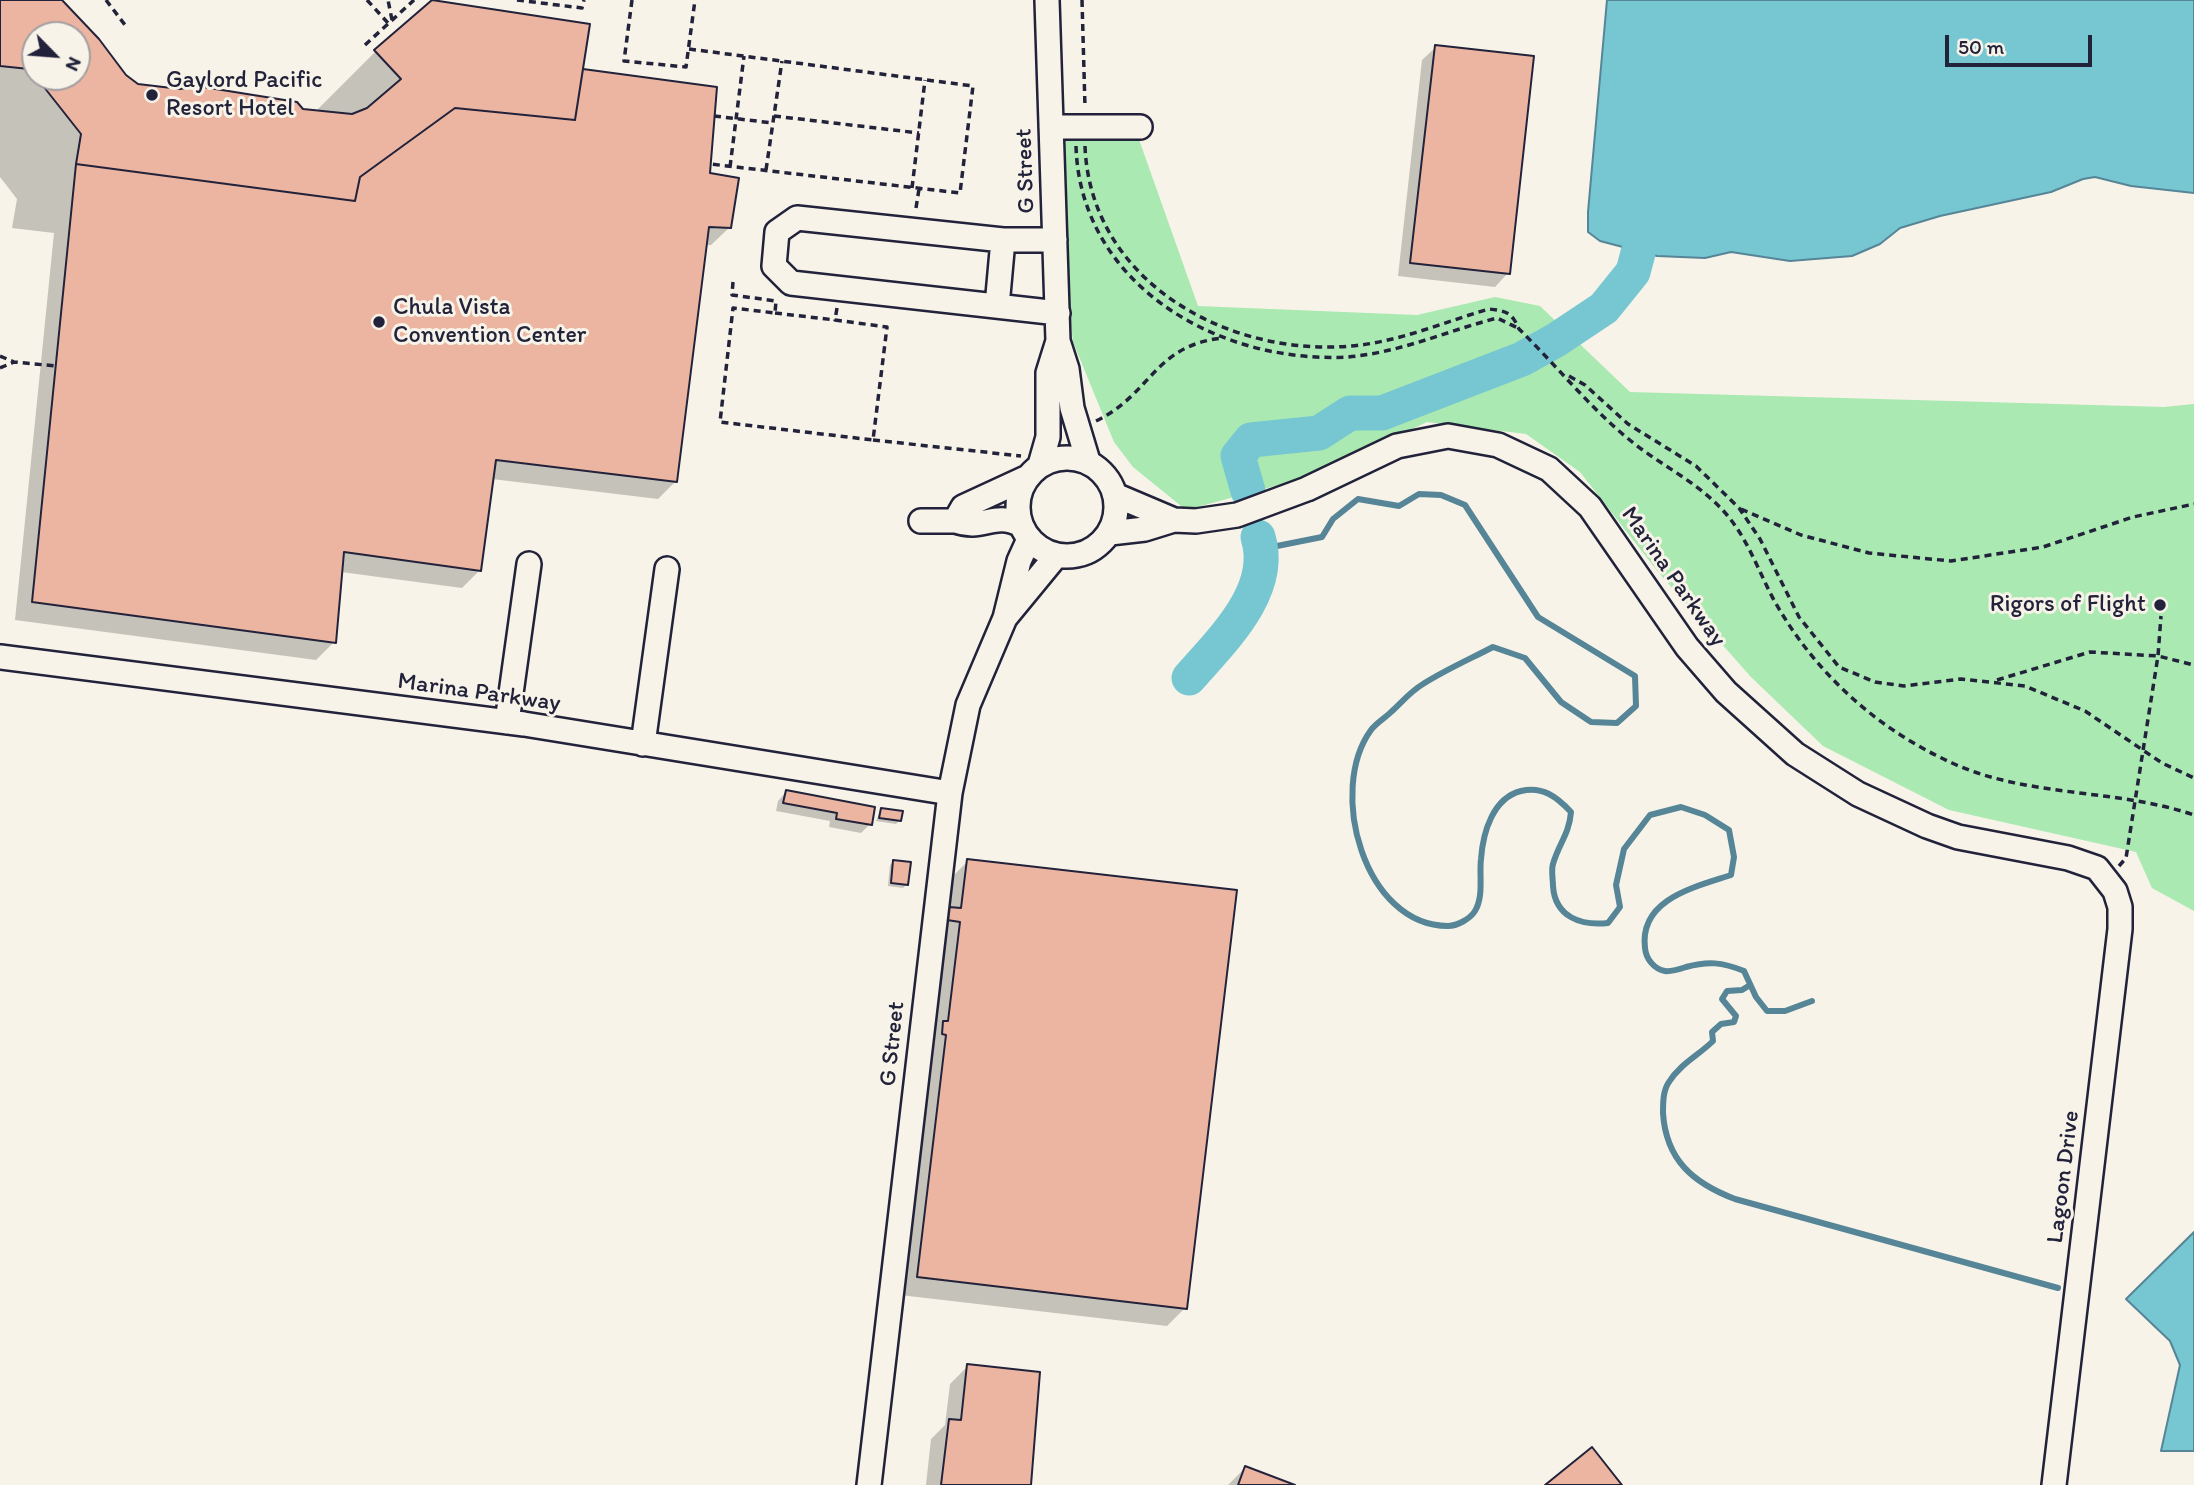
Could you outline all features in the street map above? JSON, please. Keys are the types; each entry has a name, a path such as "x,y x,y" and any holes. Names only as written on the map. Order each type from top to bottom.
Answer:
{"street":[{"name":"G Street","path":"1030,466 1048,437 1048,373 1058,341 1047,0"},
{"path":"1051,127 1140,127"},
{"path":"1055,240 1003,240 797,218 778,232 774,266 791,283 1058,313"},
{"path":"997,306 1003,240"},
{"name":"G Street","path":"1058,341 1067,369 1072,408 1088,461"},
{"name":"Marina Parkway","path":"1110,533 1145,529 1174,520 1196,521 1237,515 1307,489 1397,446 1448,436 1499,445 1549,469 1590,507 1687,647 1734,701 1795,754 1858,794 1927,825 1990,845 2085,862 2108,878"},
{"path":"921,521 955,520 970,526 1006,517 1025,532 1041,550 1056,556 1072,557 1088,552 1110,533 1116,515 1115,495 1101,470 1088,461 1071,457 1055,459 1030,466 963,508 955,520"},
{"path":"1025,532 1017,508 1030,466"},
{"name":"Marina Parkway","path":"1115,495 1174,520"},
{"name":"G Street","path":"869,1485 950,793 968,705 1005,618 1025,532"},
{"name":"G Street","path":"1005,618 1056,556"},
{"path":"507,722 529,564"},
{"path":"643,744 667,569"},
{"name":"Marina Parkway","path":"0,657 507,722 950,793"},
{"name":"Lagoon Drive","path":"2054,1485 2120,929 2120,907 2108,878"}],"path":[{"path":"106,0 125,25"},
{"path":"367,0 390,21"},
{"path":"388,0 390,21"},
{"path":"365,45 414,0"},
{"path":"517,0 582,8 584,0"},
{"path":"632,0 624,61 686,67 695,0"},
{"path":"1083,0 1080,127 1076,173 1081,195 1088,216 1106,250 1142,288 1166,306 1194,326 1266,352 1345,357 1382,352 1497,318 1519,329 1614,427 1702,489 1727,515 1745,540 1768,590 1800,641 1845,692 1874,717 1922,748 1986,777 2038,789 2134,799 2194,815"},
{"path":"689,50 973,86 960,193 710,164"},
{"path":"730,167 744,56"},
{"path":"766,171 782,61"},
{"path":"911,188 925,80"},
{"path":"714,116 773,123"},
{"path":"774,116 919,134"},
{"path":"1080,127 1086,170 1094,200 1108,234 1153,283 1190,312 1218,326 1269,341 1324,347 1390,341 1489,309 1513,314 1519,329"},
{"path":"916,208 919,189"},
{"path":"733,282 732,295 776,301 775,313"},
{"path":"835,320 837,307"},
{"path":"873,440 887,327 733,308 720,422 873,440 1030,466"},
{"path":"1089,424 1115,412 1135,396 1164,360 1196,341 1224,338"},
{"path":"0,356 13,362 56,366"},
{"path":"0,368 13,362"},
{"path":"1567,376 1585,385 1628,424 1696,466 1740,508 1760,539 1798,617 1839,667 1875,682 1904,686 1961,679 2025,686 2057,697 2123,734 2143,751 2194,778"},
{"path":"1740,508 1801,534 1868,553 1951,561 2043,547 2133,517 2194,504"},
{"path":"2108,878 2126,858 2158,656 2161,616"},
{"path":"1995,681 2090,652 2158,656 2194,665"}],"green space":[{"path":"1136,131 1198,306 1417,315 1495,297 1540,306 1630,392 2164,407 2194,404 2194,911 2152,888 2136,852 1949,810 1823,746 1751,677 1658,572 1580,472 1526,434 1427,422 1312,476 1186,510 1133,467 1114,442 1073,342 1060,223 1059,138"}],"water":[{"path":"1607,0 2194,0 2194,193 2131,186 2095,177 2083,179 2051,192 1940,216 1900,228 1880,244 1852,256 1790,261 1731,252 1705,258 1657,256 1600,241 1588,232 1588,212"},
{"path":"2194,1232 2194,1451 2161,1451 2180,1365 2170,1341 2126,1299"}],"building":[{"name":"Gaylord Pacific Resort Hotel","path":"0,0 62,0 82,21 21,21 21,68 0,66"},
{"name":"Gaylord Pacific Resort Hotel","path":"432,0 590,24 575,120 455,108 360,177 355,201 76,164 81,134 47,91 91,91 91,31 126,75 138,84 180,89 197,86 297,102 303,109 352,114 367,108 401,79 374,50"},
{"path":"1435,45 1534,56 1510,274 1410,263"},
{"name":"Chula Vista Convention Center","path":"583,69 717,87 710,173 739,178 731,228 709,227 677,482 496,460 481,571 344,552 336,643 32,602 76,164 355,201 360,177 455,108 575,120"},
{"path":"786,790 875,807 872,825 836,819 837,813 783,803"},
{"path":"881,808 903,811 901,821 879,818"},
{"path":"967,859 1237,890 1187,1309 917,1277 946,1035 942,1034 943,1021 948,1021 960,922 947,920 949,907 961,908"},
{"path":"893,860 911,862 908,885 891,883"},
{"path":"967,1364 1040,1372 1031,1485 941,1485 949,1419 961,1420"},
{"path":"1592,1447 1622,1485 1545,1485"},
{"path":"1245,1466 1295,1485 1238,1485"}],"waterway":[{"path":"1248,491 1238,456 1251,440 1319,433 1350,413 1382,413 1522,359 1604,308 1633,272 1638,253"},
{"path":"1262,549 1322,537 1333,519 1358,499 1399,506 1419,494 1441,495 1465,505 1538,617 1635,676 1636,706 1617,723 1591,722 1561,702 1525,658 1493,647 1419,687 1375,725 1358,756 1353,786 1354,818 1362,850 1375,880 1394,904 1419,920 1448,926 1470,917 1478,905 1482,849 1491,818 1511,795 1536,790 1555,797 1571,812 1568,827 1552,866 1553,886 1559,905 1564,912 1579,921 1608,923 1620,907 1616,885 1624,849 1650,815 1681,807 1705,815 1729,830 1734,857 1731,875 1686,890 1660,907 1645,931 1645,948 1649,960 1654,966 1665,971 1708,963 1744,971 1756,997 1767,1011 1785,1011 1812,1001"},
{"path":"1189,678 1229,631 1252,596 1259,577 1261,557 1258,537"},
{"path":"1750,985 1742,990 1727,991 1722,999 1736,1016 1734,1022 1721,1024 1712,1032 1713,1041 1679,1070 1666,1089 1663,1109 1665,1130 1676,1157 1684,1168 1706,1185 1735,1199 2058,1288"}],"place":[{"name":"Gaylord Pacific Resort Hotel","path":"152,95"},
{"name":"Chula Vista Convention Center","path":"379,322"},
{"name":"Rigors of Flight","path":"2160,605"}]}
